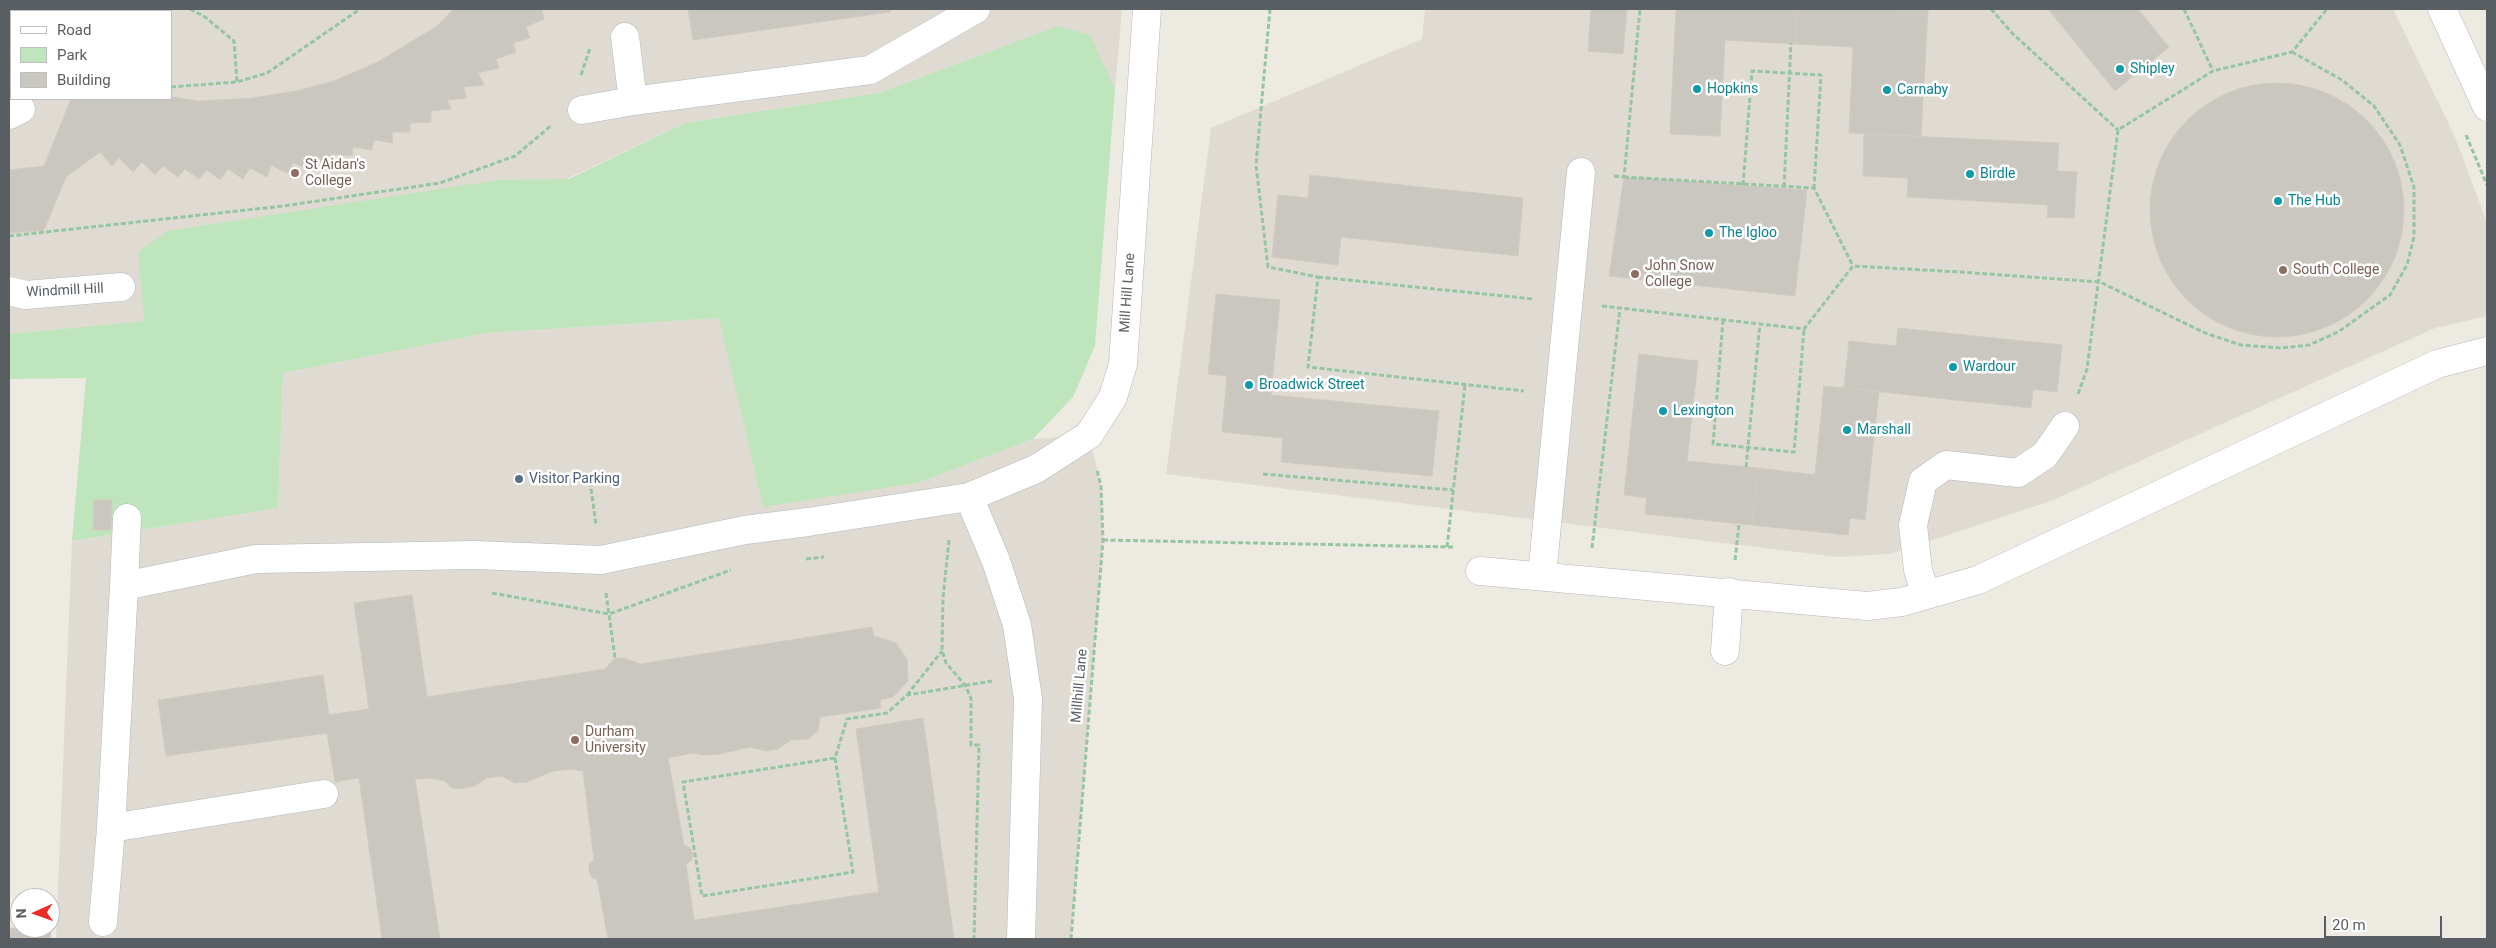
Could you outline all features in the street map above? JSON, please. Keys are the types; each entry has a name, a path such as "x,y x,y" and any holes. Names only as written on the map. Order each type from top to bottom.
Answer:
{"street":[{"path":"582,110 633,101 870,70 976,9"},
{"name":"Mill Hill Lane","path":"124,586 256,559 475,555 601,560 745,530 969,497 1036,469 1089,435 1113,397 1123,364 1147,9"},
{"path":"2442,9 2487,107"},
{"path":"625,37 633,101"},
{"path":"1542,576 1581,172"},
{"name":"Windmill Hill","path":"9,291 26,295 121,287"},
{"path":"1480,571 1729,592 1867,606 1902,602 1978,580 2437,364 2487,351"},
{"path":"1926,595 1918,570 1913,525 1923,481 1946,465 2018,473 2045,455 2065,426"},
{"path":"969,497 996,561 1017,624 1028,699 1020,939"},
{"path":"103,922 111,828 127,518"},
{"path":"1725,651 1729,592"},
{"path":"111,828 324,794"}],"path":[{"path":"190,9 205,17 234,41 237,82"},
{"path":"172,86 237,82 267,73 360,9"},
{"path":"1270,9 1256,165 1268,267 1318,277 1804,328"},
{"path":"1624,176 1640,9"},
{"path":"1991,9 2012,34 2118,130"},
{"path":"2184,9 2213,71"},
{"path":"2118,130 2213,71 2292,52 2327,9"},
{"path":"580,77 592,43"},
{"path":"1784,187 1790,44"},
{"path":"1853,266 2100,282 2205,333 2241,346 2281,348 2309,345 2338,332 2390,295 2407,265 2414,237 2414,187 2400,145 2374,106 2342,80 2292,52"},
{"path":"1743,184 1752,71 1821,75 1814,188 1853,266"},
{"path":"9,236 283,206 440,183 515,156 553,124"},
{"path":"2065,426 2087,369 2100,282 2118,130"},
{"path":"1581,172 1814,188"},
{"path":"1723,320 1713,444 1794,452 1804,328 1853,266"},
{"path":"1318,277 1308,368 1559,394"},
{"path":"1544,549 1592,551 1620,308"},
{"path":"1746,467 1760,324"},
{"path":"1447,547 1465,385"},
{"name":"Millhill Lane","path":"1072,939 1103,540 1101,486 1089,435"},
{"path":"589,474 601,560"},
{"path":"1263,474 1453,490"},
{"path":"1735,564 1739,524"},
{"path":"1103,540 1456,547"},
{"path":"606,595 616,658"},
{"path":"943,598 942,650 946,663 966,685 970,698 971,746 979,745 974,939"},
{"path":"835,758 683,782 702,896 854,872 835,758 847,719 886,713 907,695 942,650"},
{"path":"907,695 1025,676"}],"shaded area":[{"name":"St Aidan's College","path":"9,9 1122,9 1115,89 1010,44 879,93 685,123 412,252 145,321 9,334"},
{"name":"John Snow College","path":"1425,9 2393,9 2455,137 2487,223 2487,316 2435,328 2051,501 1890,554 1837,557 1166,474 1211,128 1422,39"},
{"name":"Durham University","path":"720,318 763,506 918,483 1033,439 1089,435 1101,486 1103,540 1071,939 56,939 60,938 60,888 58,888 72,541 278,508 283,373 487,333"}],"green space":[{"path":"1058,26 1090,35 1115,89 1095,346 1073,397 1033,439 918,483 763,507 719,318 487,333 283,373 278,508 72,541 86,378 9,379 9,334 144,321 138,252 168,231 498,180 569,179 685,123 879,93"}],"building":[{"path":"9,9 130,9 10,10 9,85"},
{"name":"St Aidan's College","path":"454,9 545,9 542,10 544,19 526,27 530,38 513,43 516,52 496,59 499,68 478,73 484,85 464,87 466,98 447,100 451,109 431,111 431,122 410,123 410,132 392,132 393,143 374,140 372,150 353,147 352,156 332,154 330,165 315,160 310,170 293,163 287,173 271,165 267,177 250,168 243,179 228,169 220,180 207,170 199,179 185,169 178,177 163,166 155,175 142,162 133,172 119,158 112,166 100,152 66,177 44,230 9,233 9,170 44,166 71,100 172,100 172,97 199,101 253,98 296,91 334,81 378,62 437,26"},
{"path":"688,9 890,9 890,12 693,40"},
{"path":"1591,9 1627,9 1623,54 1588,51"},
{"name":"Hopkins","path":"1676,9 1797,9 1795,44 1725,40 1720,136 1670,134"},
{"name":"Carnaby","path":"1797,9 1928,10 1921,136 1849,133 1853,47 1795,44"},
{"name":"Shipley","path":"2048,9 2138,9 2169,47 2115,91"},
{"name":"The Hub","path":"2265,83 2289,83 2326,92 2348,104 2367,120 2383,139 2395,161 2402,185 2404,210 2402,235 2395,259 2383,281 2367,300 2348,316 2326,328 2289,337 2265,337 2228,328 2206,316 2179,291 2159,259 2155,247 2150,222 2150,198 2159,161 2171,139 2196,112 2228,92 2240,88"},
{"name":"Birdle","path":"1864,134 2059,143 2057,171 2077,172 2074,218 2047,217 2048,205 1907,197 1908,178 1863,176"},
{"path":"1310,175 1523,198 1518,256 1341,237 1338,265 1272,257 1278,195 1308,198"},
{"name":"The Igloo","path":"1624,177 1807,190 1795,296 1609,276"},
{"name":"Broadwick Street","path":"1216,294 1280,300 1271,395 1439,411 1432,476 1281,462 1283,438 1222,432 1227,376 1208,374"},
{"name":"Wardour","path":"1898,328 2062,345 2057,392 2033,389 2031,408 1844,388 1849,341 1896,346"},
{"name":"Lexington","path":"1639,354 1698,361 1687,461 1758,468 1752,525 1645,514 1647,498 1624,495"},
{"name":"Marshall","path":"1824,386 1879,391 1865,520 1850,518 1848,535 1752,525 1758,468 1815,475"},
{"path":"94,500 112,500 111,530 93,530"},
{"path":"412,595 427,697 605,669 615,658 624,658 640,664 872,627 874,636 896,643 907,659 908,681 893,697 880,700 881,708 820,717 818,731 808,739 791,740 778,749 766,751 750,747 720,754 703,755 693,753 668,758 684,845 690,848 693,854 691,861 686,864 694,920 879,892 856,729 923,718 954,939 608,939 597,879 592,878 589,870 589,864 594,860 583,771 570,769 553,771 527,782 515,783 502,776 486,778 475,786 460,789 451,788 445,781 430,778 415,779 440,939 382,939 359,778 335,782 327,733 166,756 158,700 323,675 329,715 369,709 354,603"},
{"path":"10,938 50,938 50,939"}],"place":[{"name":"Shipley","path":"2120,69"},
{"name":"Hopkins","path":"1697,89"},
{"name":"Carnaby","path":"1887,90"},
{"name":"St Aidan's College","path":"295,173"},
{"name":"Birdle","path":"1970,174"},
{"name":"The Hub","path":"2278,201"},
{"name":"The Igloo","path":"1709,233"},
{"name":"South College","path":"2283,270"},
{"name":"John Snow College","path":"1635,274"},
{"name":"Wardour","path":"1953,367"},
{"name":"Broadwick Street","path":"1249,385"},
{"name":"Lexington","path":"1663,411"},
{"name":"Marshall","path":"1847,430"},
{"name":"Visitor Parking","path":"519,479"},
{"name":"Durham University","path":"575,740"}]}
